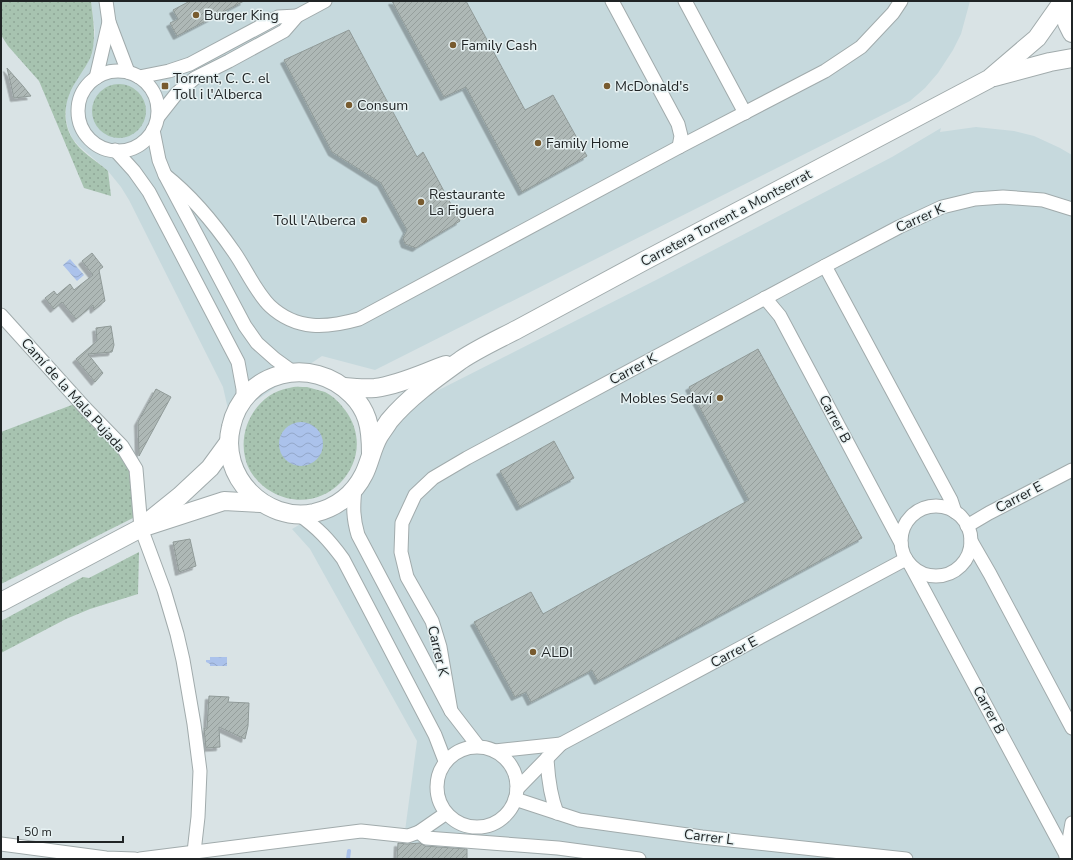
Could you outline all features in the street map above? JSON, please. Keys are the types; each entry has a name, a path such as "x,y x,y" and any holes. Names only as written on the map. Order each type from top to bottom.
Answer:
{"main road":[{"path":"1063,1 1067,23 1072,33"},
{"path":"989,79 1037,38 1063,1"},
{"path":"989,79 1050,62 1072,58"},
{"name":"Carretera Torrent a Montserrat","path":"464,359 564,304 989,79"},
{"path":"344,387 374,388 390,385 464,359"},
{"path":"371,454 371,435 367,417 357,400 344,387 328,377 311,372 292,372 273,377 256,386 243,400 235,413 230,427 229,442 231,460 237,476 248,491 261,503 279,511 298,514 314,513 329,508 343,500 355,489 365,473 379,435 392,417 420,391 464,359"},
{"path":"141,528 180,496 210,468 229,442"},
{"path":"1,602 141,528 224,501 261,503"}],"street":[{"path":"106,1 109,22 133,74 148,84 154,94 158,105 158,117"},
{"path":"297,16 278,17 190,64 169,71 133,74 117,71 106,73 96,78 87,86 81,97 79,108 80,121 85,132 93,141 103,147 115,150 126,150 137,146 146,139 153,130 158,117 177,93 195,78 223,65 284,31 297,16 325,1"},
{"path":"612,1 678,124 681,136 679,147"},
{"path":"685,1 745,112"},
{"path":"165,175 180,187 218,228 270,306 286,317 304,324 321,326 338,325 359,319 825,70 861,47 893,13 901,1"},
{"path":"96,78 109,22"},
{"path":"153,130 159,160 165,175 245,326 257,343 292,372"},
{"path":"115,150 134,171 149,192 238,362 243,389 243,400"},
{"name":"Carrer K","path":"451,711 440,646 432,621 407,577 401,552 402,523 415,495 433,478 467,458 825,266 899,227 942,207 975,199 1003,197 1043,200 1072,209"},
{"path":"825,266 951,500 955,512"},
{"name":"Carrer B","path":"765,298 780,316 901,542"},
{"name":"Camí de la Mala Pujada","path":"1,315 86,410 122,446 136,469 141,528 164,590 177,634 194,724 200,771 198,818 194,852"},
{"name":"Carrer E","path":"967,526 1072,470"},
{"path":"355,489 353,518 358,535 451,711 478,746"},
{"path":"971,541 965,560 958,568 950,574 939,576 929,576 919,572 908,563 901,542 902,532 906,522 923,508 934,506 945,508 955,512 962,518 967,526 971,541 1072,728"},
{"path":"298,514 316,527 331,542 343,559 435,735 445,761"},
{"name":"Carrer B","path":"908,563 1066,857"},
{"name":"Carrer E","path":"561,744 908,563"},
{"path":"495,751 511,764 516,777 516,794 513,806 501,820 489,826 475,828 456,823 446,814 438,801 436,782 440,769 445,761 456,752 464,748 478,746 495,751 561,744"},
{"path":"516,794 561,744"},
{"path":"547,758 548,779 551,796 557,813"},
{"name":"Carrer L","path":"516,794 557,813 579,820 695,836 906,859"},
{"path":"140,859 361,831 408,836 419,832 446,814"},
{"path":"1066,857 1072,823"},
{"path":"419,832 426,838 558,848 639,859"},
{"path":"1,844 106,858 135,859"}],"shaded area":[{"path":"91,1 970,1 961,34 953,50 938,73 925,88 910,101 375,370 322,356 230,418 223,387 129,200 108,171 72,138 68,128 66,119 66,104 69,94 92,54 95,32"},
{"path":"976,127 1014,131 1034,136 1072,155 1072,859 595,859 398,842 405,831 417,741 310,549 292,529 311,518 336,509 396,420 417,401 658,279 892,157 941,128 940,132"}],"green space":[{"path":"1,1 91,1 94,33 92,53 67,101 66,123 75,143 108,171 111,196 84,188 39,81 8,46 1,35"},
{"path":"119,84 129,86 138,92 144,101 146,111 144,121 138,130 129,136 119,138 109,136 100,130 94,121 92,111 94,101 100,92 109,86"},
{"path":"291,387 307,387 325,392 343,407 355,429 357,448 352,465 342,481 328,492 311,499 292,499 272,492 263,486 251,473 245,457 245,434 253,413 268,397 278,391"},
{"path":"77,403 126,457 132,478 135,510 133,518 1,584 1,432"},
{"path":"139,552 138,594 90,609 66,619 1,653 1,621 83,577 89,578"}],"water":[{"path":"70,259 84,275 77,281 63,265"},
{"path":"301,422 313,426 319,432 323,444 319,456 313,462 301,466 289,462 283,456 279,444 283,432 289,426"},
{"path":"210,657 227,657 227,666 210,666 206,660 210,660"}],"building":[{"name":"Burger King","path":"190,1 244,1 177,36 170,23 178,19 173,10"},
{"name":"Family Cash","path":"392,1 466,1 525,110 553,95 587,156 522,192 466,87 444,97"},
{"name":"Consum","path":"349,30 417,157 423,152 460,221 416,248 405,244 403,238 407,230 381,183 332,152 284,60"},
{"path":"7,68 23,86 31,96 14,98"},
{"path":"92,253 103,267 99,270 105,301 94,310 93,305 76,319 62,302 54,309 45,298 54,291 57,295 70,284 74,290 93,275 82,261"},
{"path":"111,326 114,345 112,352 88,354 103,373 95,382 76,359 97,341 96,328"},
{"path":"758,349 862,538 598,681 592,670 531,702 526,692 515,697 474,622 531,592 543,614 749,500 689,387"},
{"path":"156,389 171,397 139,456 138,422"},
{"path":"554,441 574,478 520,507 500,471"},
{"path":"190,539 196,566 179,572 173,542"},
{"path":"209,696 229,697 228,702 249,703 248,726 245,739 219,727 220,747 206,748 204,728 207,728"},
{"path":"398,843 420,843 425,846 467,849 467,859 397,859"}],"waterway":[{"path":"348,859 349,851"}],"place":[{"name":"Burger King","path":"196,15"},
{"name":"Family Cash","path":"453,45"},
{"name":"Torrent, C. C. el Toll i l'Alberca","path":"165,86"},
{"name":"McDonald's","path":"607,86"},
{"name":"Consum","path":"349,105"},
{"name":"Family Home","path":"538,143"},
{"name":"Restaurante La Figuera","path":"421,202"},
{"name":"Toll l'Alberca","path":"364,220"},
{"name":"Mobles Sedaví","path":"720,398"},
{"name":"ALDI","path":"533,652"}]}
